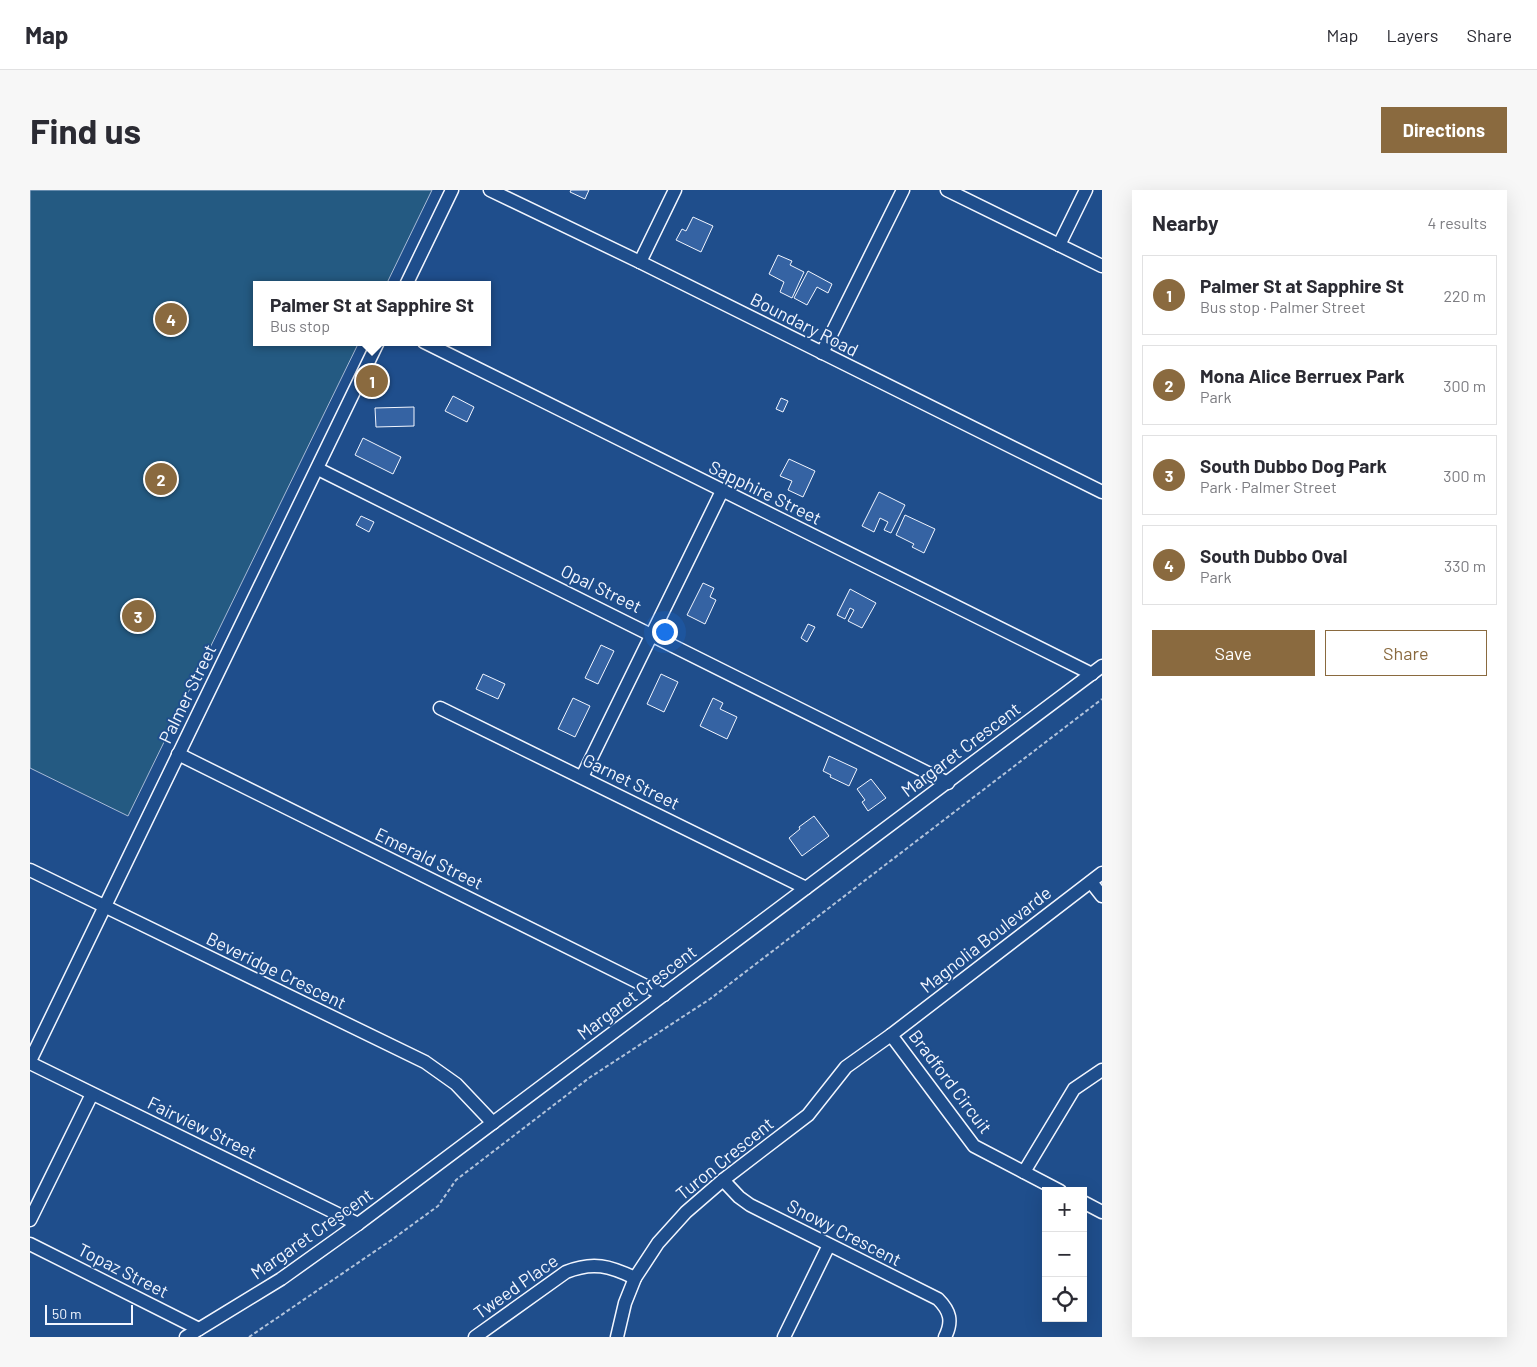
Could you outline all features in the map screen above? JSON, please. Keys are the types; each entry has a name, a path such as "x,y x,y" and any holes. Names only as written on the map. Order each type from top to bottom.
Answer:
{"street":[{"path":"408,281 452,190"},
{"name":"Boundary Road","path":"490,190 640,262 1102,492"},
{"path":"640,262 675,190"},
{"path":"822,353 903,190"},
{"path":"947,190 1102,266"},
{"path":"1059,245 1086,190"},
{"name":"Palmer Street","path":"30,1062 376,346"},
{"name":"Sapphire Street","path":"432,346 722,491 1097,670"},
{"name":"Opal Street","path":"318,469 948,783"},
{"path":"582,777 722,491"},
{"name":"Margaret Crescent","path":"186,1337 281,1279 358,1224 1097,670"},
{"name":"Garnet Street","path":"440,708 806,888"},
{"name":"Emerald Street","path":"178,754 664,995"},
{"name":"Beveridge Crescent","path":"30,870 425,1062 456,1084 493,1123"},
{"name":"Magnolia Boulevarde","path":"892,1035 1102,873"},
{"path":"1091,882 1102,896"},
{"name":"Bradford Circuit","path":"892,1035 974,1146 1052,1187"},
{"name":"Turon Crescent","path":"616,1337 625,1303 635,1278 658,1243 675,1224 723,1180 808,1115 846,1067 892,1035"},
{"name":"Fairview Street","path":"30,1062 358,1224"},
{"path":"1024,1172 1074,1089 1102,1070"},
{"path":"30,1220 92,1094"},
{"name":"Snowy Crescent","path":"723,1180 738,1197 750,1205 938,1299 954,1314 945,1337"},
{"path":"1087,1204 1102,1212"},
{"name":"Topaz Street","path":"30,1244 199,1329"},
{"path":"784,1337 829,1245"},
{"name":"Tweed Place","path":"475,1337 560,1276 577,1267 597,1265 611,1267 635,1278"}],"path":[{"path":"248,1337 390,1241 438,1206 456,1180 463,1174 589,1078 710,999 1102,699"}],"shaded area":[{"path":"30,190 432,190 388,281 253,281 253,346 357,346 128,816 30,768"}],"building":[{"path":"571,190 589,190 585,199 570,192"},
{"path":"693,217 713,226 701,252 676,240 682,229 686,231"},
{"path":"778,255 792,261 790,265 804,272 792,298 780,292 784,282 769,274"},
{"path":"808,271 832,284 828,293 817,287 807,305 794,298"},
{"path":"453,396 474,407 467,422 445,411"},
{"path":"781,398 788,401 783,412 776,409"},
{"path":"414,407 414,426 376,427 375,408"},
{"path":"363,438 401,457 393,474 355,455"},
{"path":"789,459 815,471 803,497 788,490 792,481 780,476"},
{"path":"879,492 905,505 891,533 884,530 888,522 880,518 874,532 862,526"},
{"path":"905,515 935,529 924,553 912,547 914,544 896,535"},
{"path":"361,516 374,522 369,532 356,525"},
{"path":"703,583 714,588 710,597 716,600 705,624 687,615"},
{"path":"850,589 876,603 862,628 848,621 854,610 850,608 845,619 837,615"},
{"path":"808,624 815,627 807,642 801,638"},
{"path":"601,645 614,651 598,684 585,678"},
{"path":"483,674 505,684 498,699 476,689"},
{"path":"661,674 678,682 664,712 647,704"},
{"path":"573,698 590,706 575,737 558,729"},
{"path":"713,698 723,703 720,709 737,717 727,739 700,726"},
{"path":"829,756 857,769 849,786 830,777 831,775 823,771"},
{"path":"871,779 886,798 868,811 862,802 865,800 857,789"},
{"path":"814,816 829,836 802,856 789,838 800,829 799,827"}],"place":[{"name":"South Dubbo Oval","path":"171,319"},
{"name":"Palmer St at Sapphire St","path":"372,381"},
{"name":"Mona Alice Berruex Park","path":"161,479"},
{"name":"South Dubbo Dog Park","path":"138,616"}]}
